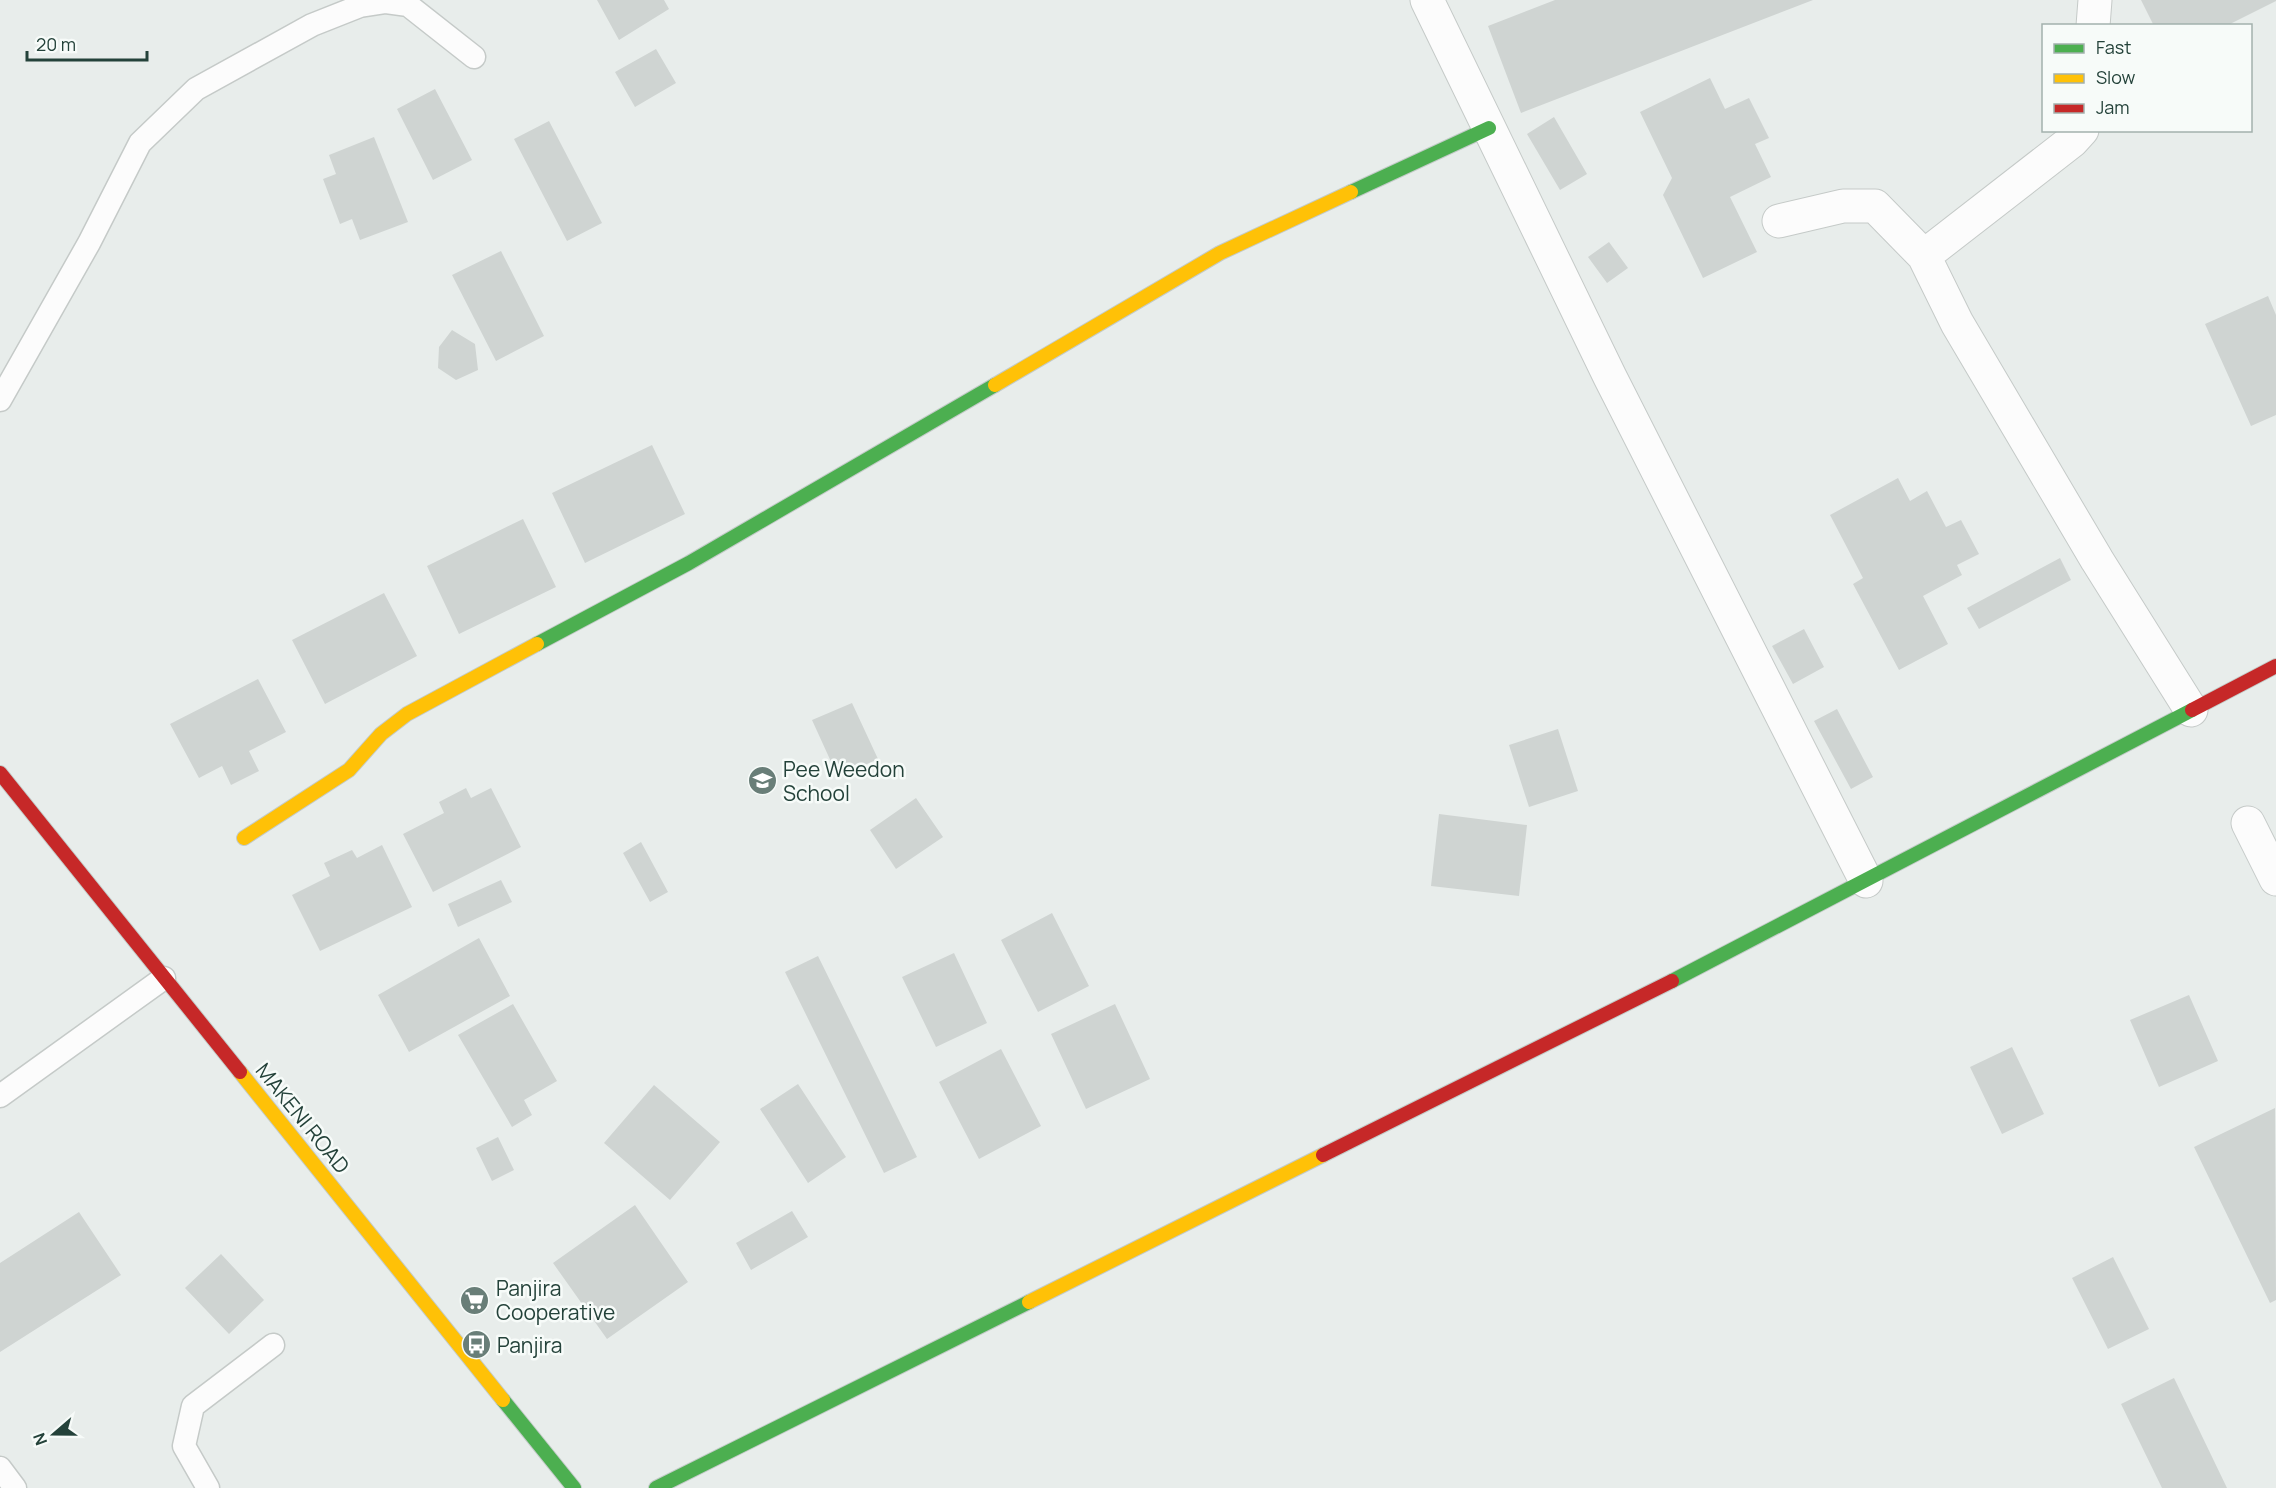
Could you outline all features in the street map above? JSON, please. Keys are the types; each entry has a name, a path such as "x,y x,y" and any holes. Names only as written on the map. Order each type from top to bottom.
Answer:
{"street":[{"path":"1427,0 1610,377 1866,881"},
{"path":"2093,24 2095,0"},
{"path":"244,838 349,770 381,734 407,714 689,563 1220,253 1489,128"},
{"path":"1924,256 2072,141 2080,132"},
{"path":"1779,221 1843,206 1875,206 1924,256 1958,323 2097,560 2191,710"},
{"path":"656,1488 1866,881 2276,666"},
{"name":"MAKENI ROAD","path":"0,774 574,1488"},
{"path":"2248,823 2276,879"}],"lane":[{"path":"0,400 79,262 140,143 196,89 312,25 360,6 386,2 408,5 474,57"},
{"path":"0,1096 164,978"},
{"path":"208,1488 184,1446 193,1406 273,1346"},
{"path":"0,1468 15,1488"}],"building":[{"path":"597,0 664,0 669,9 619,40"},
{"path":"1555,0 1813,0 1521,113 1488,26"},
{"path":"2141,0 2276,0 2230,24 2153,24"},
{"path":"656,49 676,83 635,107 615,72"},
{"path":"1710,78 1725,109 1749,98 1769,138 1755,144 1771,177 1730,197 1757,252 1703,278 1663,195 1672,178 1640,112"},
{"path":"435,89 472,160 433,180 397,109"},
{"path":"1554,117 1587,174 1560,190 1527,134"},
{"path":"549,121 602,223 567,241 514,139"},
{"path":"374,137 408,222 360,240 352,219 340,224 323,179 336,174 329,155"},
{"path":"1609,242 1628,268 1607,283 1588,257"},
{"path":"501,251 544,336 496,361 452,275"},
{"path":"2268,296 2276,315 2276,415 2251,426 2205,324"},
{"path":"452,330 475,344 478,370 456,380 438,368 439,347"},
{"path":"652,445 685,514 585,563 552,493"},
{"path":"1898,478 1910,501 1927,491 1946,527 1961,520 1979,554 1957,565 1962,575 1923,596 1948,644 1899,670 1853,584 1863,578 1830,515"},
{"path":"523,519 556,587 459,634 427,566"},
{"path":"2060,558 2071,580 1979,629 1967,608"},
{"path":"384,593 417,656 325,704 292,640"},
{"path":"1804,629 1824,667 1793,684 1772,646"},
{"path":"258,679 286,732 249,751 259,771 231,785 222,766 199,778 170,724"},
{"path":"852,703 878,759 838,777 812,720"},
{"path":"1837,709 1873,777 1851,789 1814,721"},
{"path":"1558,729 1578,791 1529,807 1509,745"},
{"path":"466,788 471,798 491,788 521,847 433,892 403,834 444,813 439,802"},
{"path":"916,798 943,837 896,869 870,830"},
{"path":"1439,814 1527,825 1519,896 1431,886"},
{"path":"641,842 668,892 650,902 623,853"},
{"path":"382,845 412,907 320,951 292,895 330,876 324,863 352,850 357,858"},
{"path":"501,880 512,902 458,927 448,904"},
{"path":"1052,913 1089,986 1038,1012 1001,940"},
{"path":"479,938 510,996 409,1052 378,995"},
{"path":"954,953 987,1023 936,1047 902,977"},
{"path":"818,956 917,1157 884,1173 785,972"},
{"path":"2189,995 2218,1061 2159,1087 2130,1020"},
{"path":"513,1004 557,1081 524,1100 532,1115 512,1127 458,1035"},
{"path":"1115,1004 1150,1079 1086,1109 1051,1034"},
{"path":"2012,1047 2044,1114 2002,1134 1970,1067"},
{"path":"1001,1049 1041,1126 979,1159 939,1082"},
{"path":"798,1084 846,1157 808,1183 760,1109"},
{"path":"654,1085 720,1142 670,1200 604,1143"},
{"path":"2275,1108 2276,1300 2270,1303 2194,1147"},
{"path":"498,1137 514,1170 492,1181 476,1148"},
{"path":"635,1205 688,1282 607,1339 553,1263"},
{"path":"792,1211 808,1237 751,1270 736,1243"},
{"path":"79,1212 121,1275 0,1352 0,1263"},
{"path":"221,1254 264,1300 229,1334 185,1288"},
{"path":"2113,1257 2149,1329 2108,1349 2072,1278"},
{"path":"2174,1378 2227,1488 2162,1488 2121,1404"}],"traffic: fast":[{"path":"1351,192 1489,128"},
{"path":"537,644 689,563 995,385"},
{"path":"1672,981 2192,710"},
{"path":"656,1488 1029,1302"},
{"path":"503,1400 574,1488"}],"traffic: slow":[{"path":"995,385 1220,253 1351,192"},
{"path":"244,838 349,770 381,734 407,714 537,644"},
{"path":"240,1072 503,1400"},
{"path":"1029,1302 1323,1155"}],"traffic: jam":[{"path":"2192,710 2276,666"},
{"path":"0,773 240,1072"},
{"path":"1323,1155 1672,981"}],"place":[{"name":"Pee Weedon School","path":"762,781"},
{"name":"Panjira Cooperative","path":"475,1300"},
{"name":"Panjira","path":"476,1345"}]}
